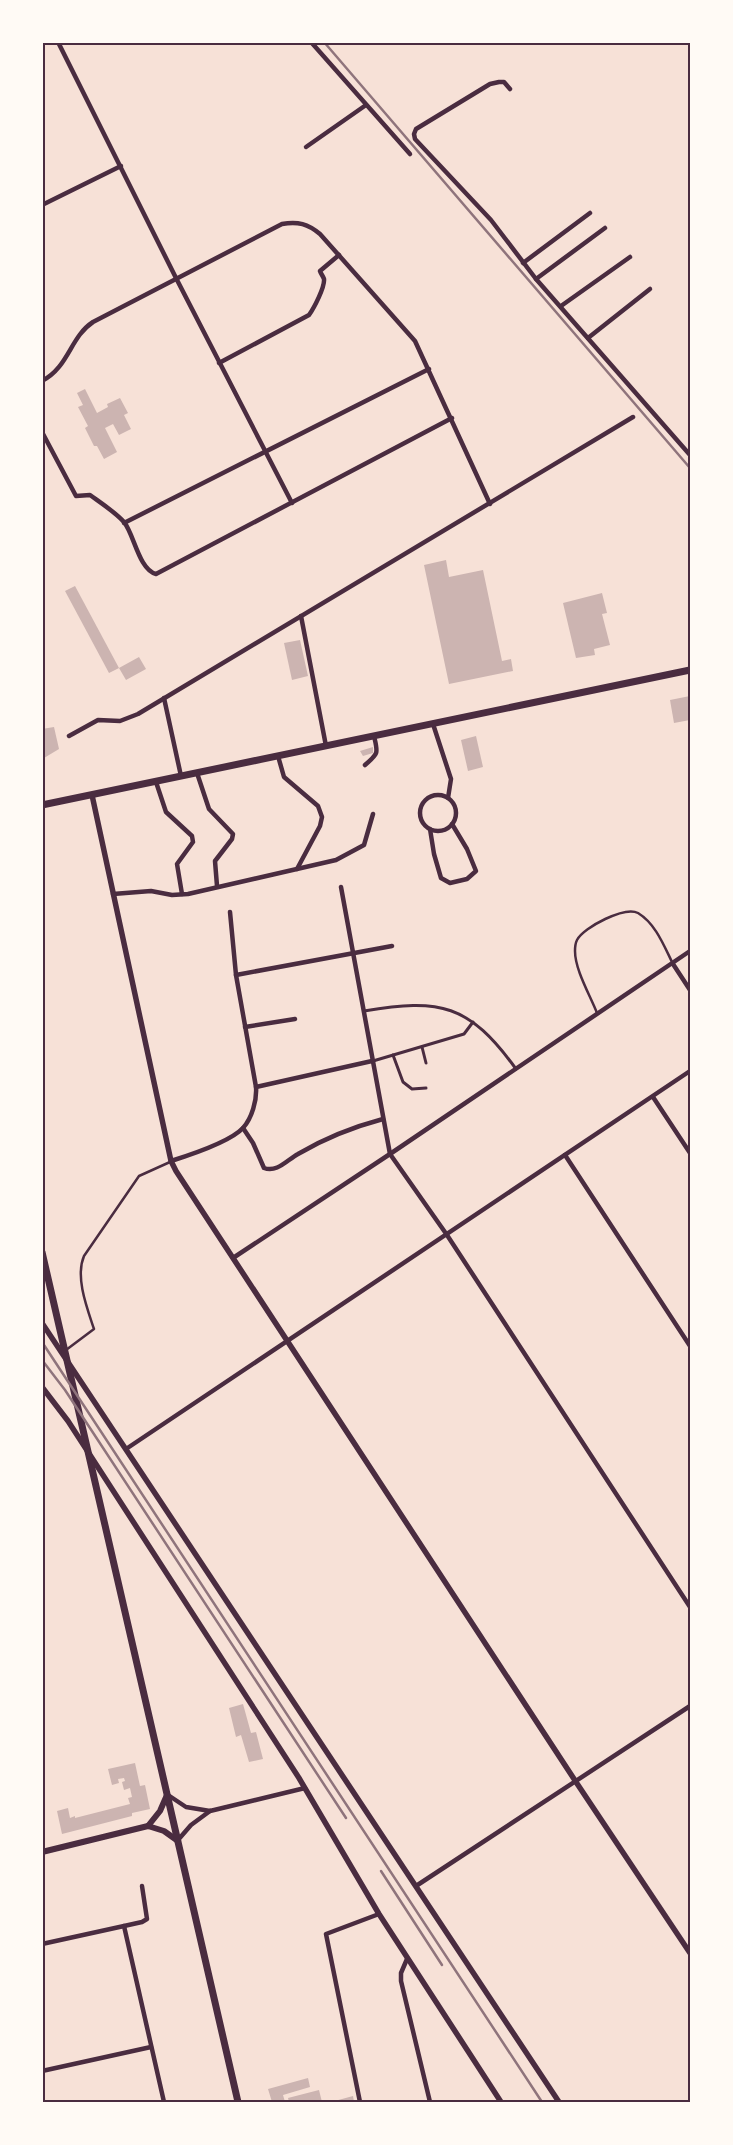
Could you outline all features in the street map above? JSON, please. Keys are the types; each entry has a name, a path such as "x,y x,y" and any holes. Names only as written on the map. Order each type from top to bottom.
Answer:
{"main road":[{"path":"42,805 690,670"},
{"path":"42,1252 238,2102"},
{"path":"148,1826 160,1811 167,1795"},
{"path":"42,1852 148,1826 164,1831 178,1841"}],"street":[{"path":"58,42 219,363 292,503"},
{"path":"311,42 410,154"},
{"path":"510,89 504,82 490,84 416,129 414,134 419,146 490,220 522,263 690,455"},
{"path":"306,147 366,105"},
{"path":"42,205 120,166"},
{"path":"522,263 590,213"},
{"path":"42,381 50,377 64,363 85,327 282,224 292,222 312,227 415,341 490,504"},
{"path":"536,279 605,228"},
{"path":"219,363 309,315 317,302 324,280 320,272 339,255"},
{"path":"561,306 630,257"},
{"path":"588,338 650,289"},
{"path":"124,523 266,453 429,369"},
{"path":"69,736 98,720 120,721 138,714 633,417"},
{"path":"42,432 76,496 90,495 124,523 149,571 156,574 452,418"},
{"path":"301,616 326,746"},
{"path":"164,698 181,776"},
{"path":"433,724 451,779 448,798"},
{"path":"365,764 378,752 374,736"},
{"path":"278,756 284,777 318,806 322,817 320,826 297,869"},
{"path":"197,773 208,809 233,834 232,839 215,861 217,886"},
{"path":"156,782 166,812 192,836 193,842 177,864 182,894"},
{"path":"92,795 172,1161 233,1258 690,1953"},
{"path":"430,829 442,830 452,824 456,813 455,807 443,795 431,796 422,804 420,815 422,821 430,829 434,854 441,878 450,883 467,879 476,871 468,849 452,824"},
{"path":"113,894 151,892 182,894 336,860 364,845 369,834 373,814"},
{"path":"341,887 390,1154 447,1236 690,1607"},
{"path":"172,1161 209,1147 243,1128 252,1110 256,1087 236,975 230,912"},
{"path":"236,975 392,946"},
{"path":"233,1258 690,951"},
{"path":"673,964 690,990"},
{"path":"363,1011 414,1004 434,1006 454,1012 473,1022 492,1038 516,1069"},
{"path":"245,1027 295,1019"},
{"path":"256,1087 394,1055 464,1034 473,1022"},
{"path":"422,1046 426,1062"},
{"path":"394,1055 403,1082 412,1089 426,1088"},
{"path":"126,1449 287,1340 447,1236 690,1071"},
{"path":"653,1097 690,1153"},
{"path":"243,1128 253,1143 264,1168 270,1170 276,1169 296,1154 347,1128 383,1119"},
{"path":"564,1155 690,1346"},
{"path":"42,1323 559,2102"},
{"path":"42,1387 72,1428 305,1788 378,1914 501,2102"},
{"path":"416,1886 690,1706"},
{"path":"178,1841 191,1825 210,1811 305,1788"},
{"path":"167,1795 186,1807 210,1811"},
{"path":"42,1944 142,1922 147,1919 142,1886"},
{"path":"360,2102 326,1934 378,1914"},
{"path":"124,1926 164,2102"},
{"path":"407,1959 401,1973 401,1981 430,2102"},
{"path":"42,2070 151,2047"}],"lane":[{"path":"597,1014 577,965 575,950 577,940 590,928 624,911 636,912 648,921 661,938 673,964"},
{"path":"63,1353 94,1329 81,1275 80,1264 84,1256 139,1176 172,1161"}],"building":[{"path":"85,389 97,413 108,407 107,404 120,398 128,413 124,415 131,429 119,435 113,424 105,428 117,452 104,459 97,446 94,446 85,428 88,426 78,407 83,405 77,393"},
{"path":"446,560 449,577 483,570 502,661 511,659 513,671 449,684 424,565"},
{"path":"75,586 119,668 109,673 65,591"},
{"path":"602,593 607,613 602,614 610,645 594,649 595,655 576,658 563,603"},
{"path":"300,640 308,676 292,680 284,643"},
{"path":"139,657 146,669 126,680 119,668"},
{"path":"690,696 690,720 674,723 670,700"},
{"path":"54,727 59,749 44,758 42,729"},
{"path":"476,736 483,767 468,771 461,740"},
{"path":"373,747 373,753 363,756 360,751"},
{"path":"243,1704 251,1733 256,1732 263,1759 249,1762 241,1735 236,1737 229,1708"},
{"path":"135,1763 140,1786 145,1785 150,1809 132,1813 132,1816 62,1834 57,1811 68,1808 70,1818 75,1816 75,1818 130,1804 128,1798 132,1797 130,1788 124,1790 122,1782 125,1781 124,1778 118,1779 119,1783 112,1785 108,1769"},
{"path":"308,2078 310,2087 283,2095 285,2102 272,2102 268,2089"},
{"path":"319,2090 322,2102 289,2102 288,2098"},
{"path":"353,2096 354,2102 331,2102"}],"railway":[{"path":"324,42 690,468"},
{"path":"42,1342 542,2102"},
{"path":"42,1360 65,1390 346,1818"},
{"path":"381,1871 442,1965"}]}
